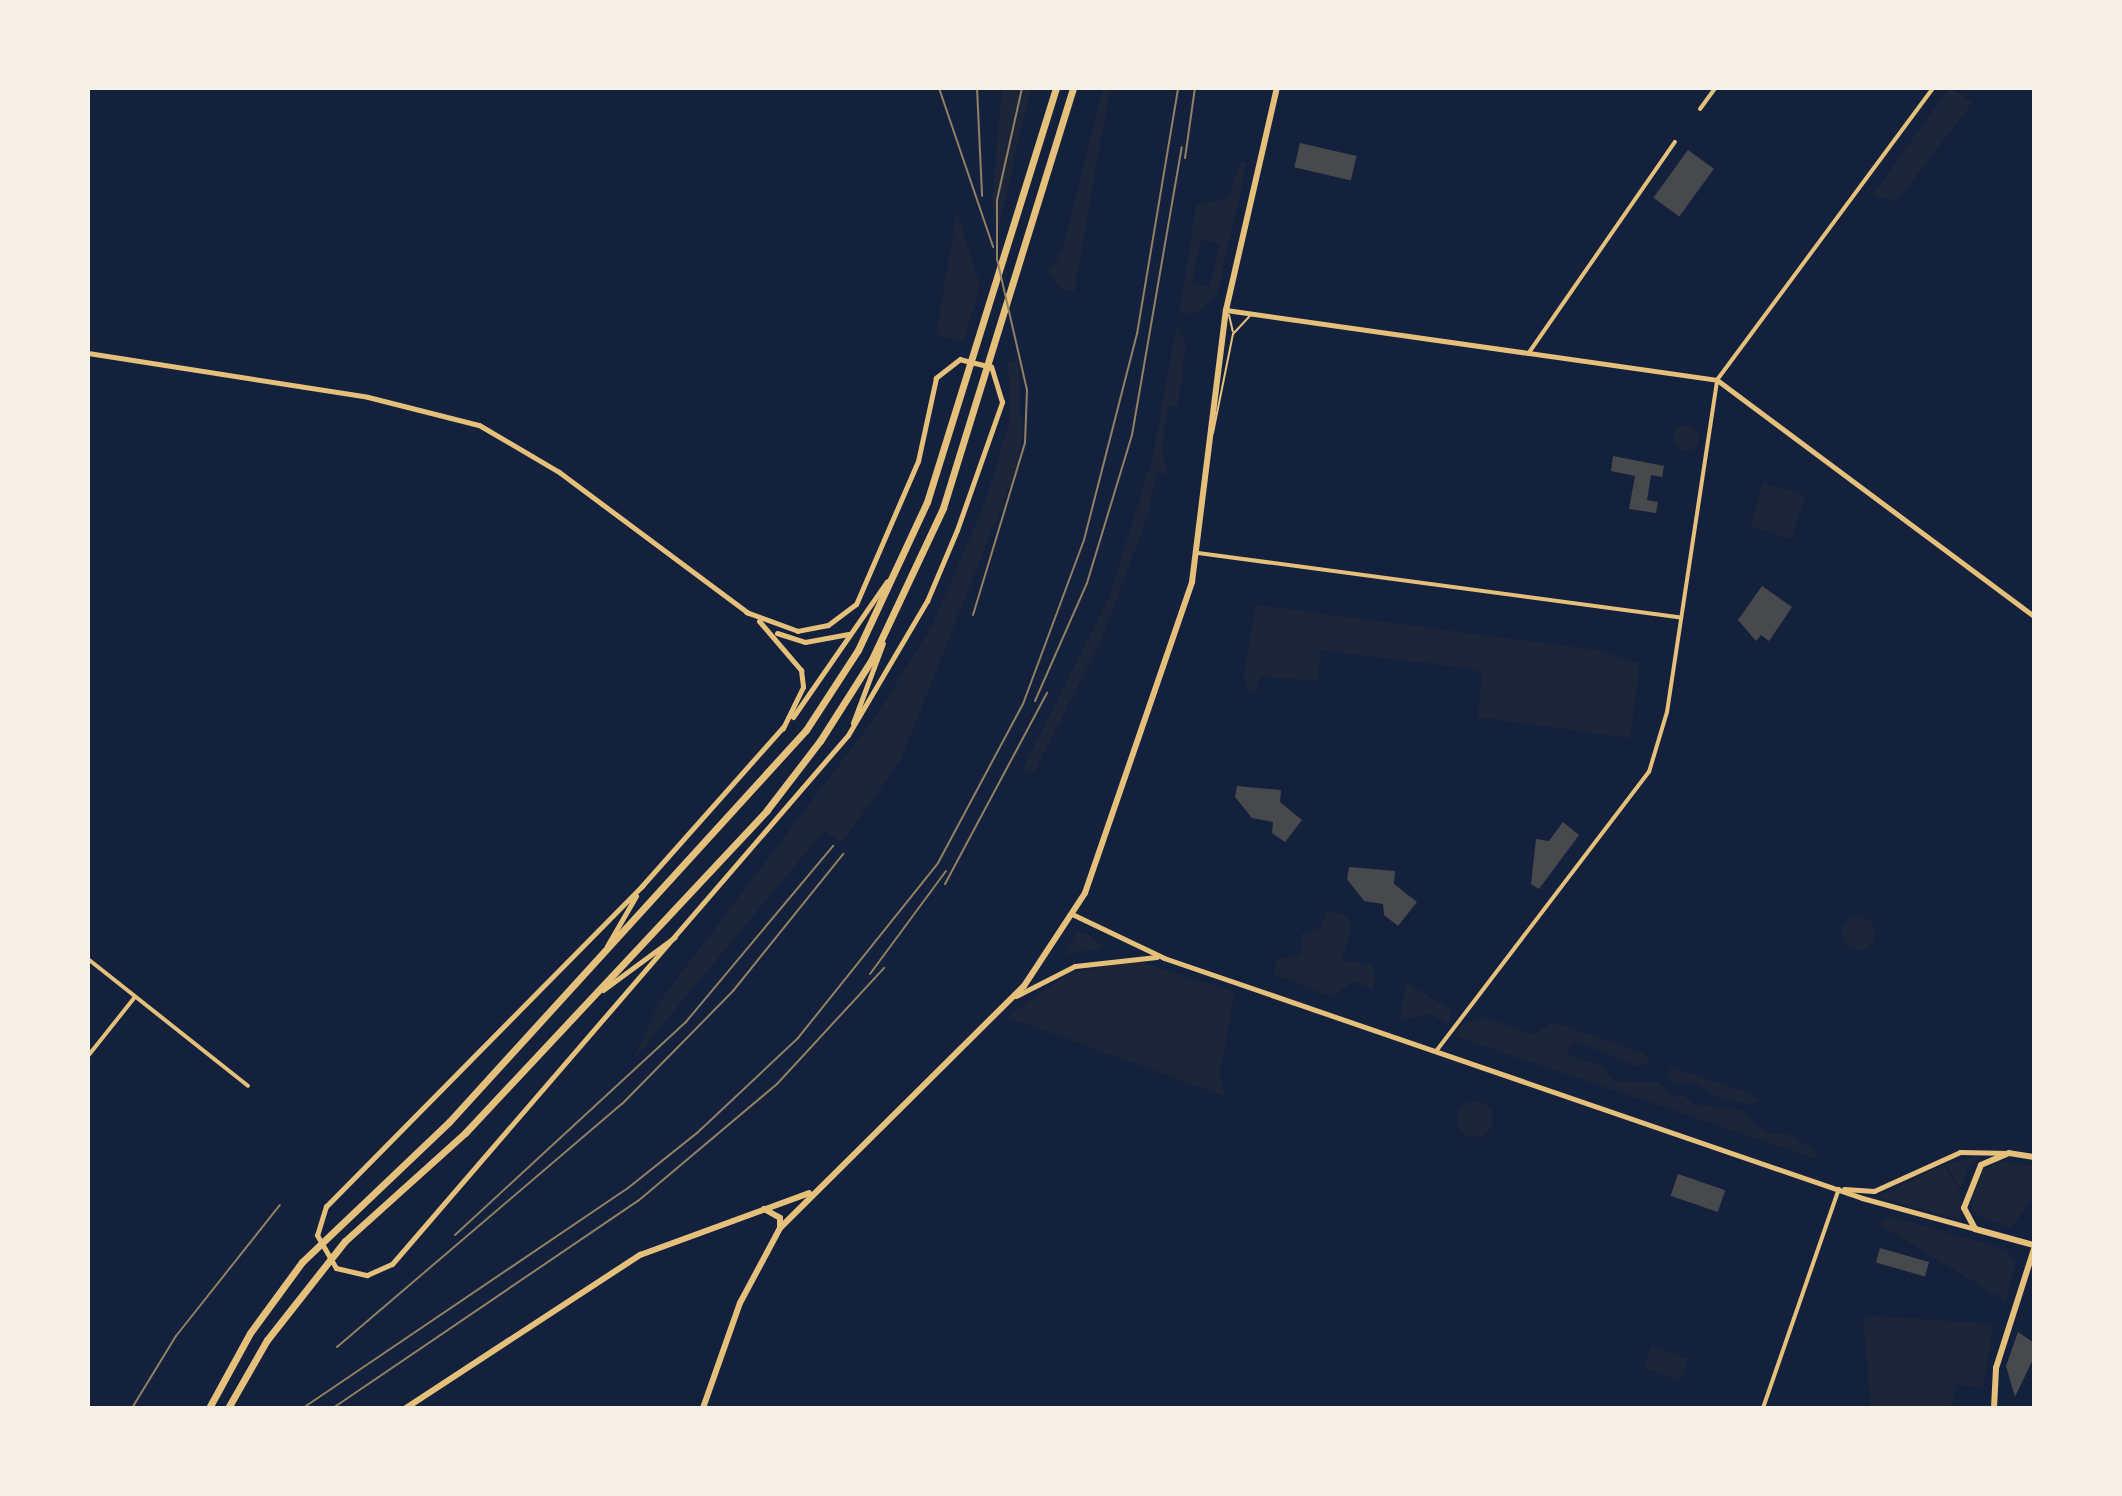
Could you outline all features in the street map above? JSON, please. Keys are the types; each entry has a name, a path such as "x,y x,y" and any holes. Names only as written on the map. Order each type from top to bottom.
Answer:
{"main road":[{"path":"209,1408 277,1295 362,1198 449,1122 806,730 858,650 927,502 1056,88"},
{"path":"228,1408 295,1301 379,1206 465,1133 767,810 820,741 888,629 943,508 1073,88"},
{"path":"703,1408 740,1303 780,1228 816,1188 1012,999 1074,915 1143,730 1198,553 1226,310 1276,90"},
{"path":"1994,1408 1996,1368 2034,1247 1975,1229 1964,1208 1974,1174 2009,1153 2034,1157"},
{"path":"406,1408 640,1255 816,1188"},
{"path":"764,1209 793,1212"},
{"path":"764,1209 780,1218 780,1228"}],"street":[{"path":"1700,109 1715,88"},
{"path":"1437,1050 1649,772 1667,712 1717,380 1933,88"},
{"path":"1528,354 1675,142"},
{"path":"1226,310 1717,380 2034,616"},
{"path":"88,353 276,382 440,412 508,438 772,631 801,670 803,687 783,728"},
{"path":"746,612 798,631 828,625 856,604 918,461 936,378 960,359 991,367 1002,402 957,530 920,614 848,735 685,930 537,1088 392,1264 367,1275 336,1268 317,1235 326,1206 643,885 783,728 851,633 927,502"},
{"path":"1198,553 1679,617"},
{"path":"848,735 888,629"},
{"path":"772,631 805,642 851,633"},
{"path":"579,981 643,885"},
{"path":"1074,915 1164,958 1839,1189 1975,1229"},
{"path":"595,994 685,930"},
{"path":"1012,999 1075,966 1164,958"},
{"path":"88,959 248,1086"},
{"path":"88,1056 135,997"},
{"path":"1839,1189 1874,1191 1960,1152 2009,1153"},
{"path":"1763,1408 1839,1189"}],"lane":[{"path":"1212,434 1233,334 1226,310"},
{"path":"1233,334 1256,314"}],"shaded area":[{"path":"1002,88 1031,88 998,229 992,202"},
{"path":"1103,88 1110,88 1074,292 1062,290 1048,272 1063,250"},
{"path":"1949,88 1973,102 1897,201 1872,196"},
{"path":"1240,162 1247,162 1217,295 1195,314 1180,312 1196,205 1229,197","holes":["1201,240 1220,243 1210,287 1192,283"]},
{"path":"957,210 980,286 963,342 936,335"},
{"path":"1177,323 1186,343 1178,406 1168,406 1162,447 1168,474 1150,471"},
{"path":"1018,360 1022,433 1015,472 901,759 842,843 824,831 633,1060 660,1001 876,716 932,626 987,497 1011,416 1008,363"},
{"path":"1686,425 1695,429 1699,438 1695,447 1686,451 1677,447 1673,438 1677,429"},
{"path":"1148,471 1157,474 1148,514 1101,641 1033,774 1022,770 1110,596"},
{"path":"1763,483 1805,496 1792,539 1750,526"},
{"path":"1256,605 1596,650 1640,663 1630,738 1478,717 1482,670 1321,650 1317,681 1259,676 1257,692 1249,692 1244,675"},
{"path":"1327,911 1347,916 1352,926 1341,961 1373,964 1374,990 1354,981 1332,997 1274,974 1276,959 1302,955 1301,934 1321,927"},
{"path":"1858,916 1870,921 1875,933 1870,945 1858,950 1846,945 1841,933 1846,921"},
{"path":"1077,931 1089,935 1104,947 1065,955"},
{"path":"1135,960 1235,992 1220,1072 1224,1096 1007,1017 1068,974"},
{"path":"1406,983 1452,1010 1448,1024 1431,1014 1399,1021"},
{"path":"1484,1016 1532,1035 1553,1022 1645,1054 1650,1063 1635,1066 1573,1040 1567,1055 1601,1065 1614,1081 1660,1082 1672,1098 1681,1093 1693,1104 1741,1110 1767,1133 1787,1133 1814,1150 1817,1159 1457,1037 1458,1027"},
{"path":"1672,1067 1755,1095 1759,1100 1751,1105 1718,1098 1698,1084 1678,1085 1665,1078"},
{"path":"1475,1101 1488,1106 1493,1119 1488,1132 1475,1137 1462,1132 1457,1119 1462,1106"},
{"path":"1980,1156 1967,1170 1961,1188 1945,1164"},
{"path":"1999,1161 2034,1166 2034,1195 2011,1228 1977,1216 1971,1205 1981,1172"},
{"path":"1943,1165 1960,1190 1961,1219 1876,1197"},
{"path":"1890,1216 2007,1250 2016,1264 2005,1301 1877,1223"},
{"path":"1863,1315 1994,1324 1983,1388 1957,1385 1951,1408 1871,1408"},
{"path":"1651,1346 1688,1359 1680,1380 1644,1368"}],"building":[{"path":"1300,143 1357,156 1351,180 1294,167"},
{"path":"1688,150 1714,169 1679,217 1653,198"},
{"path":"1613,456 1664,466 1662,477 1651,475 1647,500 1658,502 1656,513 1629,509 1635,476 1611,471"},
{"path":"1762,586 1792,607 1769,641 1761,635 1756,641 1738,620"},
{"path":"1237,786 1281,790 1280,802 1302,820 1285,842 1272,833 1273,822 1252,818 1235,797"},
{"path":"1563,822 1579,835 1539,889 1531,884 1536,839 1549,841"},
{"path":"1349,867 1395,871 1394,884 1417,902 1398,926 1384,915 1383,904 1364,901 1347,879"},
{"path":"1678,1174 1725,1190 1718,1212 1671,1196"},
{"path":"1880,1248 1929,1262 1925,1276 1876,1262"},
{"path":"2018,1332 2034,1343 2034,1357 2015,1397 2006,1366"}],"railway":[{"path":"939,88 993,247"},
{"path":"977,88 982,196"},
{"path":"973,615 1025,443 1027,390 997,259 997,200 1022,88"},
{"path":"303,1408 628,1188 697,1133 798,1038 938,863 1023,704 1084,540 1137,334 1178,88"},
{"path":"1185,158 1195,88"},
{"path":"1035,701 1087,583 1132,435 1182,147"},
{"path":"945,884 1047,693"},
{"path":"455,1235 685,1023 833,846"},
{"path":"337,1347 622,1104 733,991 843,854"},
{"path":"870,974 946,871"},
{"path":"333,1408 638,1201 777,1084 884,968"},
{"path":"132,1408 176,1336 280,1205"}]}
